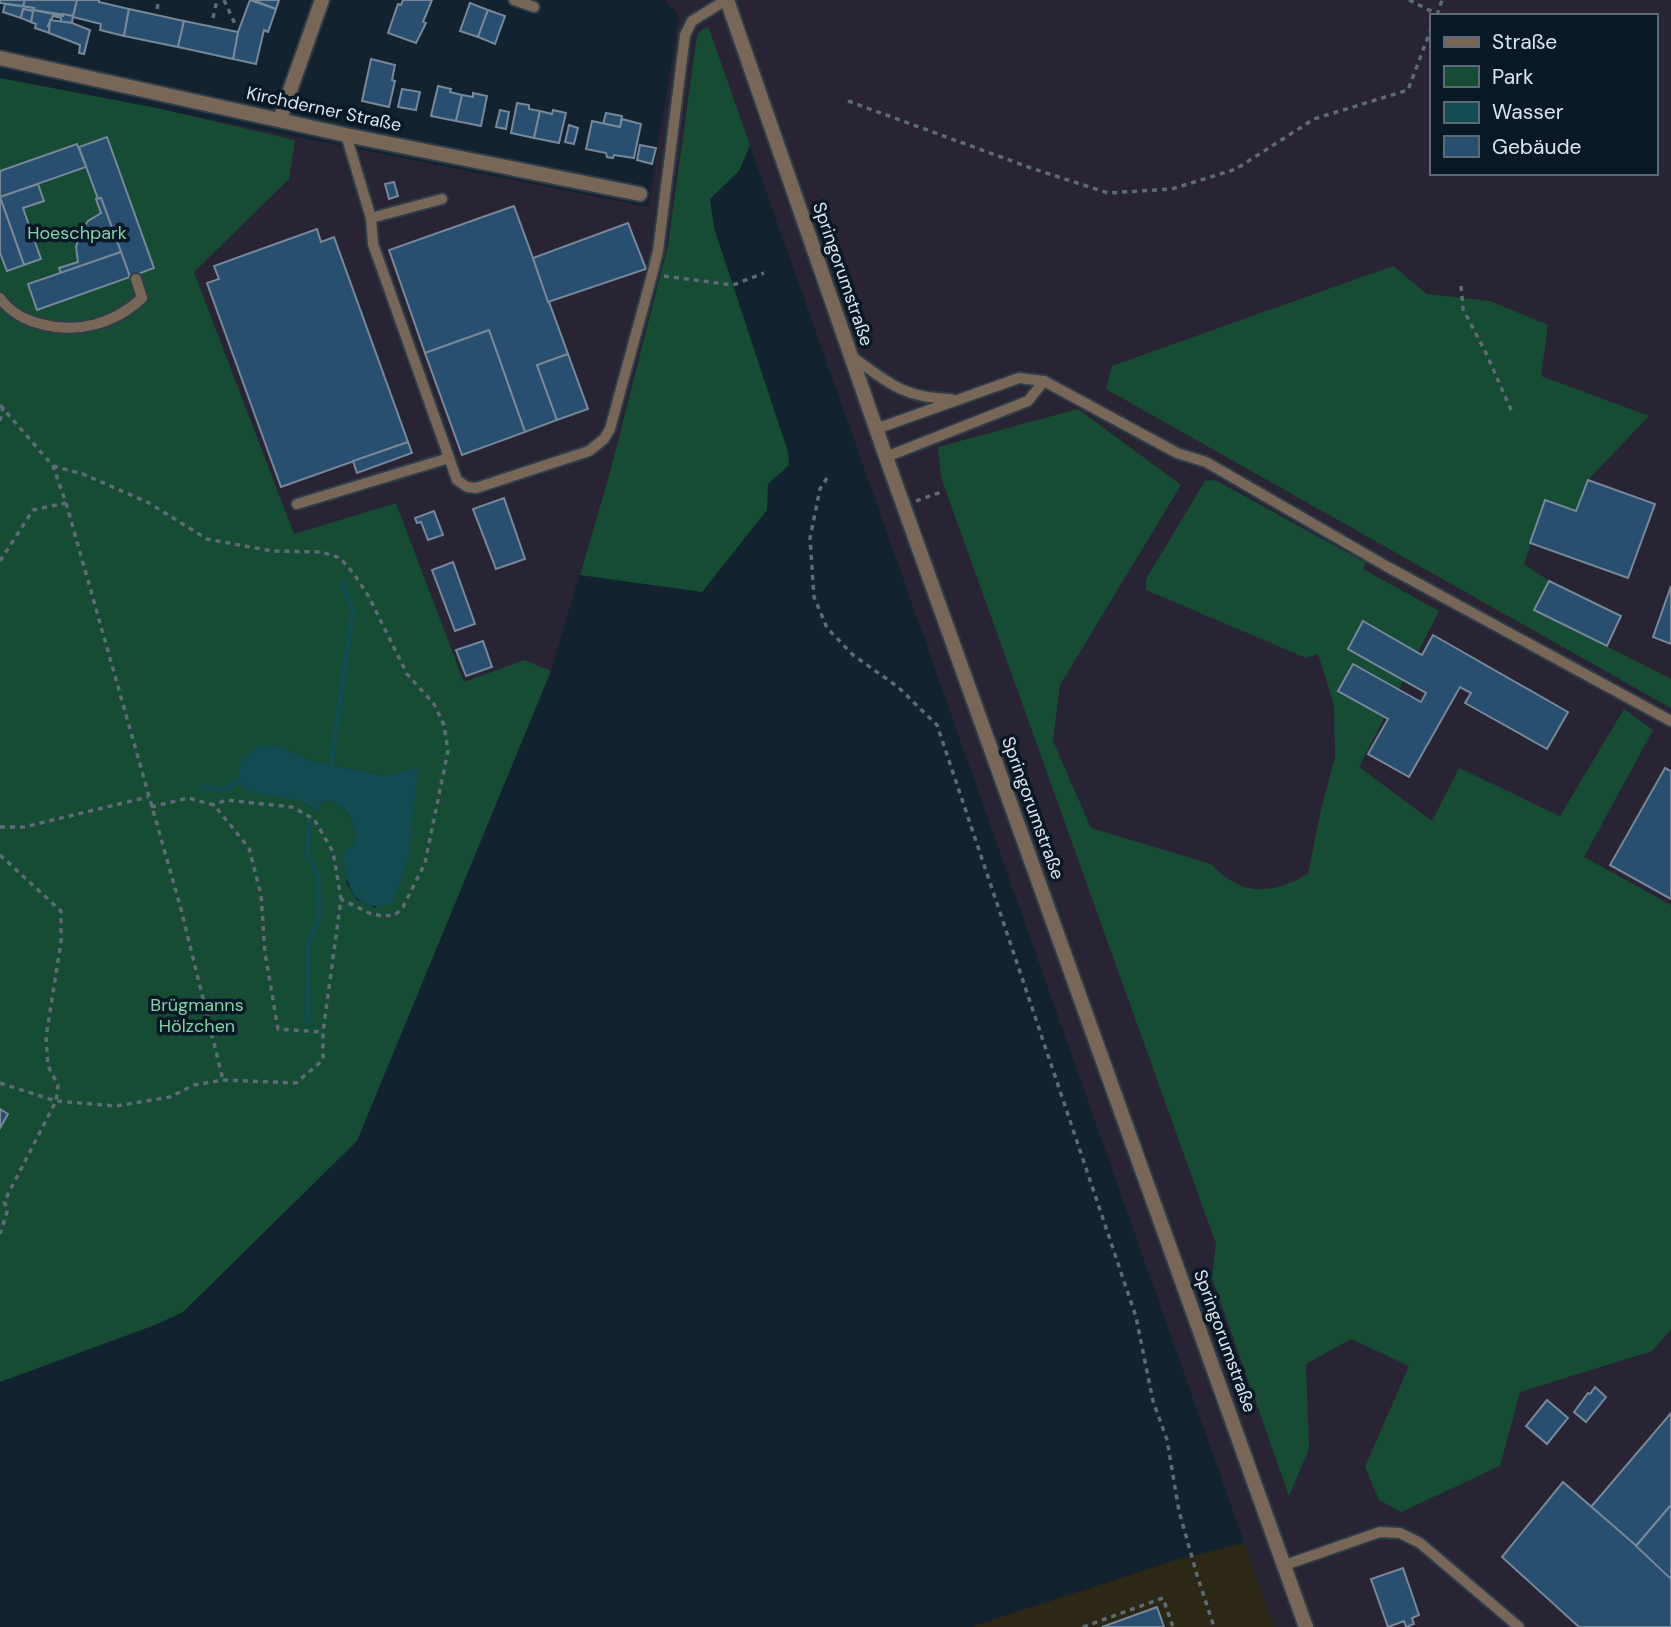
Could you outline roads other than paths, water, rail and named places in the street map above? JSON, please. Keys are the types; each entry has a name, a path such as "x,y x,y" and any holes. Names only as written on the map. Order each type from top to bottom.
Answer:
{"street":[{"path":"280,119 322,0"},
{"name":"Springorumstraße","path":"727,0 886,457 1306,1627"},
{"name":"Kirchderner Straße","path":"0,58 346,135 640,194"}],"lane":[{"path":"514,0 534,7"},
{"path":"346,135 371,218 373,244 457,480 476,488 589,451 597,446 610,429 658,251 685,35 692,21 727,0"},
{"path":"371,218 442,199"},
{"path":"0,298 18,315 32,322 60,329 82,328 114,318 142,298 136,279"},
{"path":"851,356 897,389 934,399 961,399"},
{"path":"877,429 1019,378 1044,381 1177,453 1206,462 1386,566 1671,721"},
{"path":"886,457 1028,401 1044,381"},
{"path":"297,504 449,458"},
{"path":"1284,1564 1380,1532 1400,1533 1420,1543 1519,1627"}],"water":[{"path":"260,745 278,746 311,761 386,776 418,767 408,861 392,904 368,905 360,901 349,886 342,853 354,846 355,831 348,813 338,804 331,800 321,803 318,812 302,801 246,791 238,781 241,760"}],"waterway":[{"path":"331,765 353,610 342,583"},
{"path":"202,787 225,790 238,781"},
{"path":"307,1023 308,944 319,918 318,874 307,855 310,820"}],"park label":[{"name":"Hoeschpark","path":"77,233"},
{"name":"Brügmanns Hölzchen","path":"197,1015"}]}
